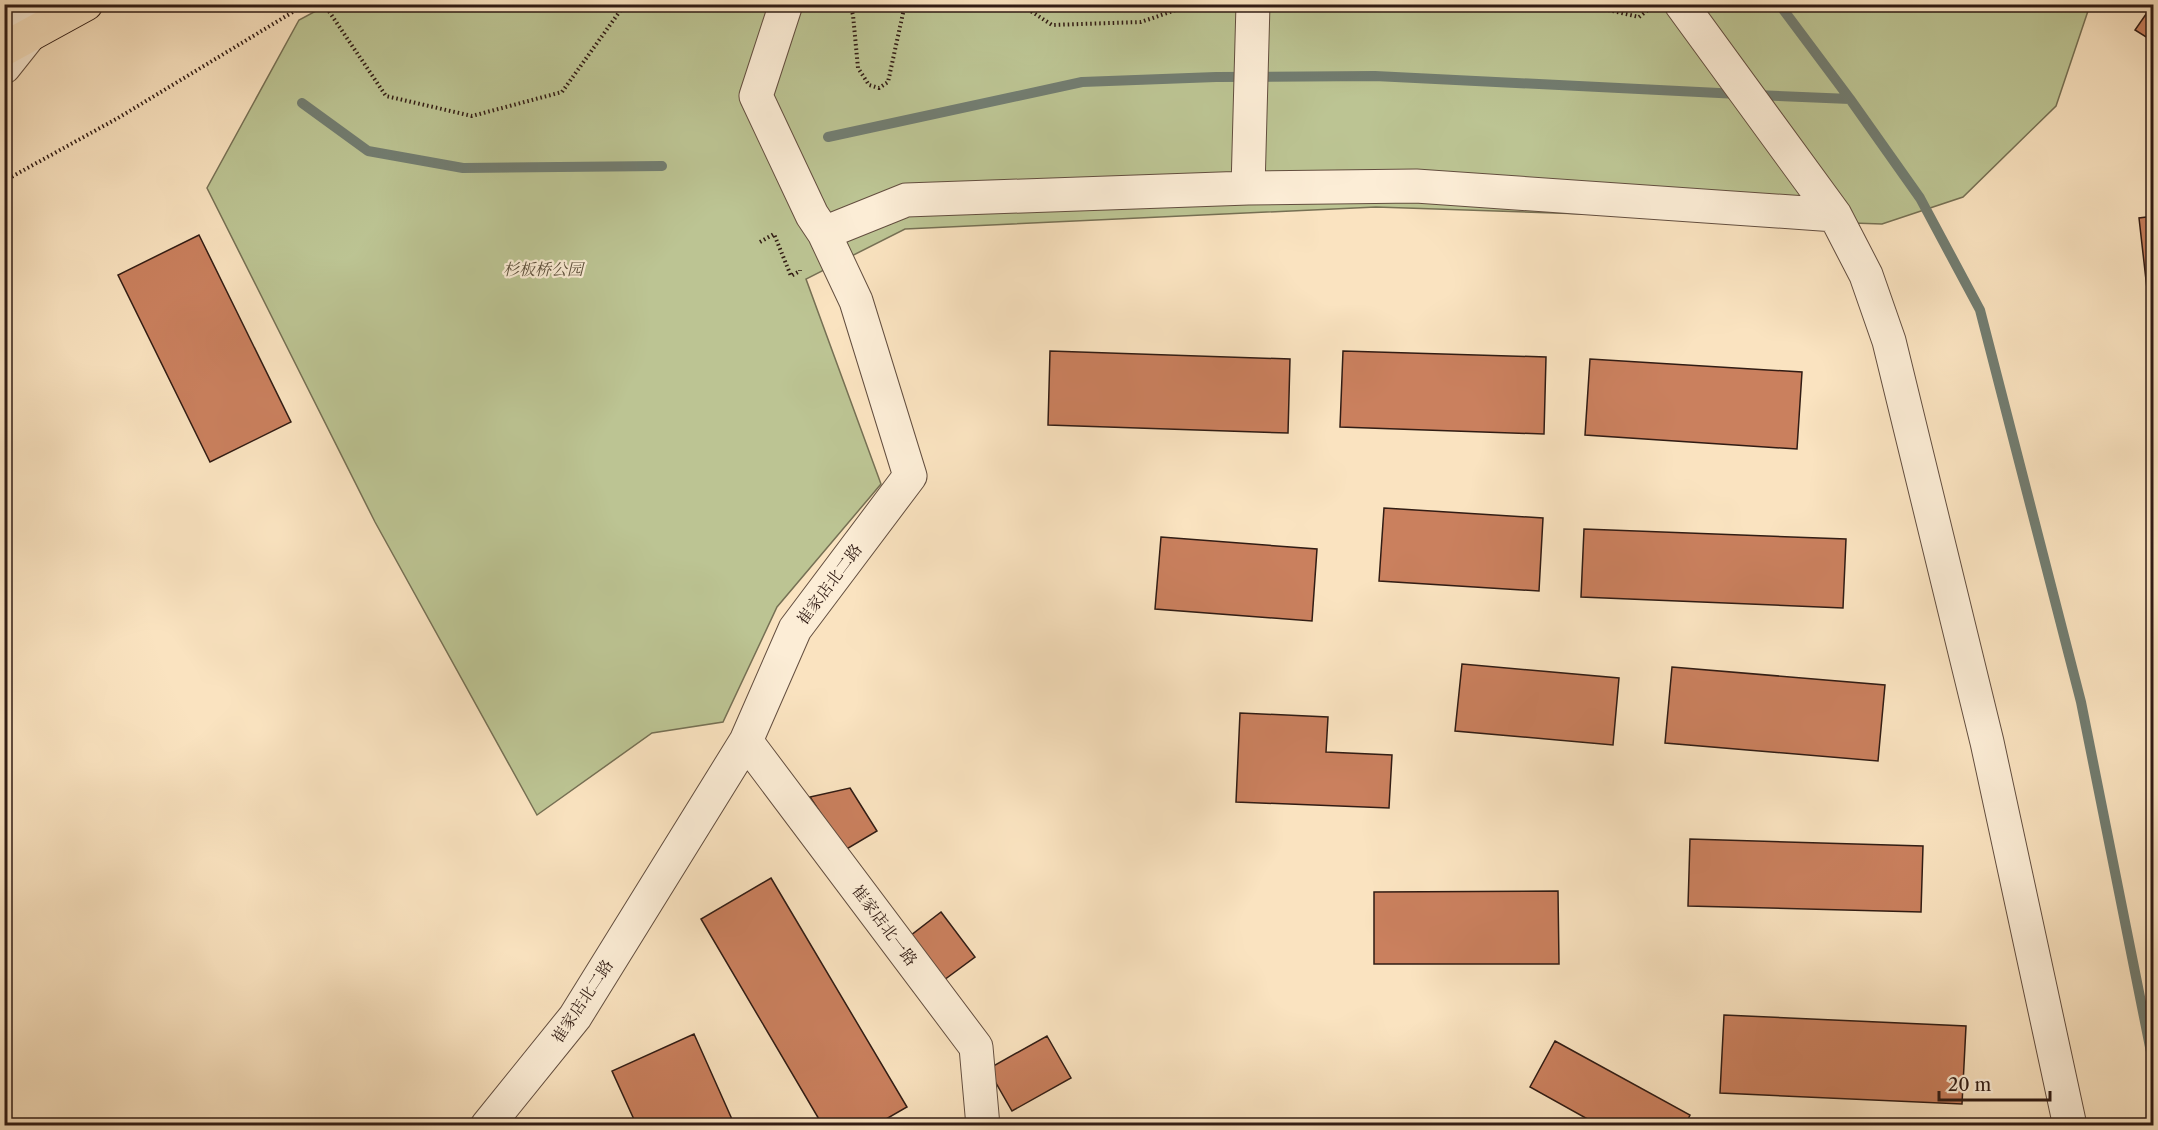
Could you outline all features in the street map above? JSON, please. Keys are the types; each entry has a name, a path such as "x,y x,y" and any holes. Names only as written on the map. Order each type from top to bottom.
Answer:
{"main road":[{"path":"18,41 86,4"}],"street":[{"path":"4,67 18,41 14,4"},
{"name":"崔家店北二路","path":"487,1125 574,1017 746,741 795,629 910,476 856,301 756,96 786,4"},
{"path":"1248,188 1253,4"},
{"path":"1681,4 1835,215 1866,275 1889,341 1987,742 2070,1125"},
{"path":"824,233 906,200 1248,188 1416,186 1835,215"},
{"name":"崔家店北一路","path":"746,741 976,1047 983,1125"}],"path":[{"path":"4,181 118,118 306,4"},
{"path":"324,4 386,96 472,116 562,92 625,4"},
{"path":"850,4 858,68 869,85 879,88 888,82 905,4"},
{"path":"1020,4 1052,25 1141,22 1193,4"},
{"path":"1582,4 1639,17 1656,4"}],"green space":[{"name":"杉板桥公园","path":"327,5 2090,5 2056,106 1963,197 1882,224 1376,207 905,229 806,279 881,484 777,607 723,722 652,733 537,815 375,522 207,188 299,20"}],"building":[{"path":"2154,4 2154,42 2135,30"},
{"path":"2154,216 2154,351 2139,218"},
{"path":"199,235 291,422 210,462 118,275"},
{"path":"1050,351 1290,359 1288,433 1048,425"},
{"path":"1343,351 1546,357 1544,434 1340,427"},
{"path":"1590,359 1802,372 1797,449 1585,435"},
{"path":"1384,508 1543,518 1539,591 1379,581"},
{"path":"1584,529 1846,539 1843,608 1581,597"},
{"path":"1161,537 1317,549 1312,621 1155,609"},
{"path":"1462,664 1619,678 1613,745 1455,731"},
{"path":"1672,667 1885,685 1878,761 1665,743"},
{"path":"1240,713 1328,717 1326,752 1392,755 1389,808 1236,802"},
{"path":"850,788 877,831 845,850 810,797"},
{"path":"1690,839 1923,846 1921,912 1688,906"},
{"path":"771,878 907,1107 874,1126 823,1126 701,919"},
{"path":"1558,891 1559,964 1374,964 1374,892"},
{"path":"941,912 975,957 944,980 910,936"},
{"path":"1724,1015 1966,1026 1962,1104 1720,1093"},
{"path":"694,1034 735,1126 637,1126 612,1071"},
{"path":"1047,1036 1071,1078 1012,1111 988,1069"},
{"path":"1555,1041 1690,1115 1685,1126 1600,1126 1530,1087"}],"waterway":[{"path":"1779,4 1920,198 1980,310 2081,702 2154,1067"},
{"path":"828,137 1082,82 1216,77 1375,76 1739,94"},
{"path":"1755,95 1850,99"},
{"path":"302,103 368,151 463,168 662,166"}]}
